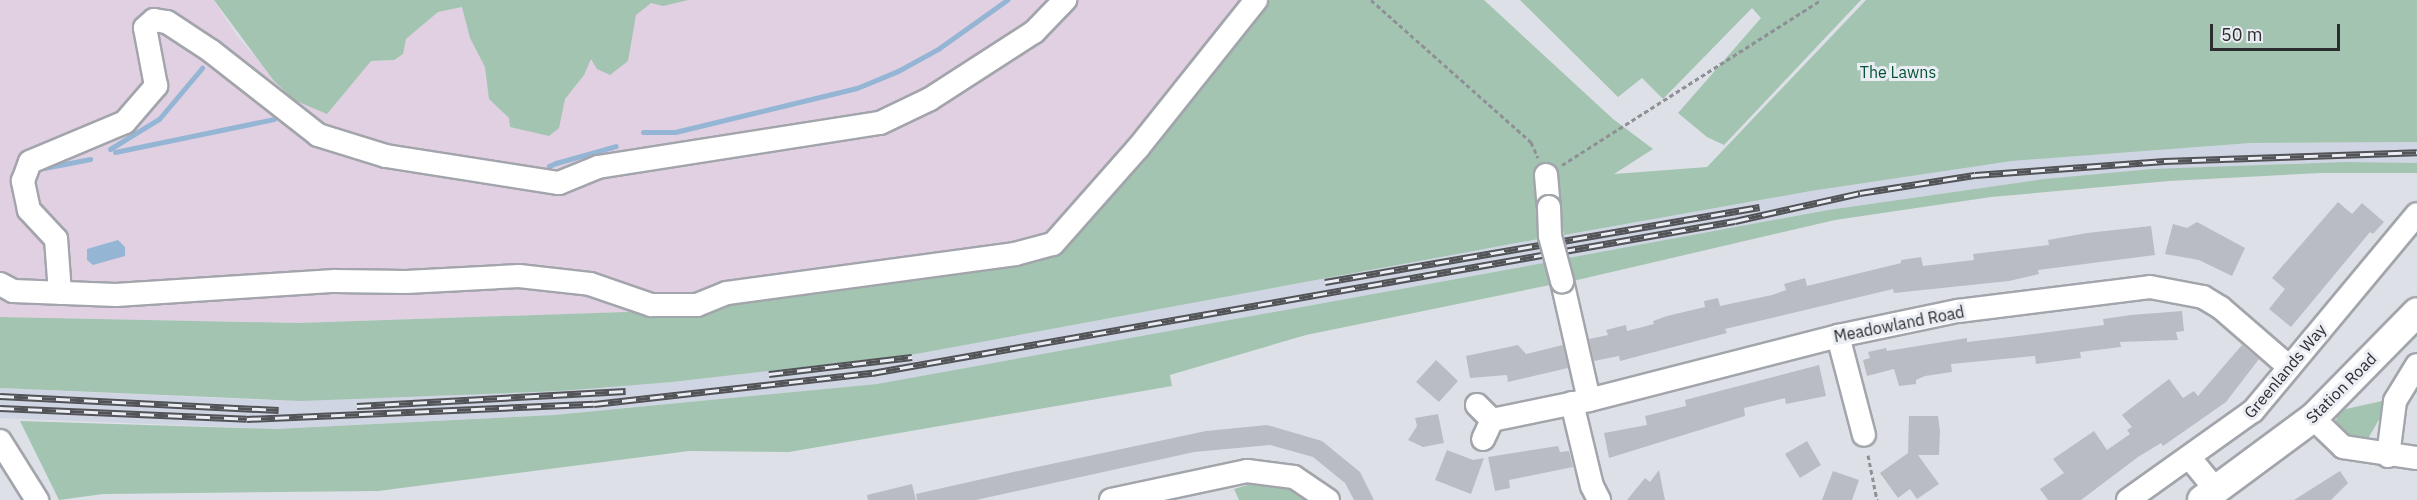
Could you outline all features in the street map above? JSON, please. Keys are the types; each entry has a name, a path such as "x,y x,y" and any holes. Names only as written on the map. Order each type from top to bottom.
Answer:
{"main road":[{"name":"Station Road","path":"2209,495 2313,418 2417,312"}],"street":[{"path":"60,293 56,239 29,210 23,181 30,162 125,122 156,86 146,28 154,20 167,22 210,51 318,135 386,156 559,183 598,167 880,123 930,99 1034,32 1065,0"},
{"path":"0,284 13,291 116,295 335,281 406,282 519,276 590,284 651,305 697,305 727,293 1015,254 1053,244 1138,148 1256,0"},
{"path":"1546,175 1550,236 1562,281 1592,486 1599,500"},
{"name":"Greenlands Way","path":"2128,500 2240,423 2289,367 2412,209"},
{"name":"Meadowland Road","path":"1484,421 1581,401 1838,336 1958,311 2163,287 2203,297 2221,308 2289,367"},
{"path":"1838,336 1864,435"},
{"path":"2388,456 2395,401 2417,365"},
{"path":"2313,418 2343,447 2388,456 2417,458"},
{"path":"6,449 37,500"},
{"path":"2189,457 2209,495"},
{"path":"1110,500 1247,471 1294,477 1328,500"}],"path":[{"path":"1371,0 1531,142 1546,175 1821,0"},
{"path":"1864,435 1877,500"}],"shaded area":[{"path":"0,0 214,0 237,36 294,100 371,61 394,60 406,39 438,11 498,0 1266,0 1057,256 817,294 721,301 713,309 298,323 0,317"},
{"path":"2417,142 2417,163 2253,165 2044,179 1828,210 1569,258 1564,235 1811,191 2012,161 2251,143"},
{"path":"1544,238 1549,262 877,384 554,415 275,429 0,418 0,388 259,400 437,396 672,382 916,354"}],"green space":[{"path":"214,0 688,0 663,6 651,3 636,15 628,61 610,75 597,69 591,59 584,75 565,99 559,128 549,136 510,127 509,118 489,99 485,67 470,38 462,7 438,12 406,39 403,54 394,60 371,61 327,114 294,100 274,81"},
{"name":"The Lawns","path":"1266,0 1484,0 1613,119 1653,149 1614,174 1707,167 1866,0 2417,0 2417,142 2251,143 2012,161 1811,191 1564,235 1553,184 1544,238 916,354 672,382 560,391 301,401 0,388 0,317 298,323 712,309 721,301 817,294 1057,256"},
{"path":"1520,0 1861,0 1724,145 1707,137 1678,113 1761,18 1752,8 1663,99 1642,78 1618,97"},
{"path":"2345,162 2417,163 2417,173 2321,173 2169,181 1991,197 1835,220 1573,281 1568,258 1828,210 2044,179 2152,169"},
{"path":"1549,262 1560,283 1306,335 1170,375 1172,386 789,452 689,451 378,491 103,494 59,500 20,421 275,429 554,415 877,384"},
{"path":"2391,399 2366,442 2357,446 2334,427 2338,414 2346,409"},
{"path":"1251,484 1296,489 1313,500 1239,500 1234,489"}],"water":[{"path":"118,240 125,247 125,256 93,265 87,260 87,249"}],"building":[{"path":"2338,202 2352,214 2362,203 2384,222 2373,234 2370,232 2291,327 2269,309 2285,289 2272,278"},
{"path":"2197,222 2245,248 2232,276 2199,260 2165,254 2173,224 2187,228"},
{"path":"2151,226 2155,255 2038,270 2039,274 2009,281 1894,293 1893,289 1725,329 1727,333 1620,361 1619,356 1594,361 1589,339 1608,335 1606,330 1626,325 1627,331 1654,324 1653,321 1667,316 1705,307 1704,301 1718,298 1720,306 1772,295 1786,290 1784,284 1805,278 1807,286 1901,263 1901,260 1921,257 1923,266 1974,260 1973,254 2049,245 2048,240 2087,233"},
{"path":"2182,311 2184,331 2176,332 2178,340 2120,342 2121,347 2080,352 2081,358 2036,364 2035,356 1951,364 1952,372 1925,376 1916,380 1916,384 1899,386 1894,369 1867,376 1863,360 1870,358 1868,352 1886,348 1887,351 1967,338 1967,342 2010,337 2104,325 2103,319"},
{"path":"1518,345 1526,354 1563,345 1568,368 1508,382 1507,375 1470,378 1466,356"},
{"path":"2242,345 2259,359 2226,402 2163,446 2161,443 2138,457 2081,500 2048,500 2040,489 2064,473 2053,459 2094,431 2107,450 2130,434 2127,430 2132,427 2122,415 2169,379 2183,398 2194,391 2198,396"},
{"path":"1436,360 1458,381 1439,402 1416,382"},
{"path":"1819,365 1826,396 1786,404 1785,398 1744,408 1745,416 1609,458 1604,433 1647,425 1645,416 1686,406 1685,400"},
{"path":"1438,414 1444,443 1423,447 1408,440 1417,426 1415,418"},
{"path":"1909,416 1938,416 1940,431 1939,455 1918,455 1939,484 1917,499 1910,489 1898,498 1880,473 1908,453"},
{"path":"1267,425 1322,441 1360,472 1374,500 1354,500 1345,483 1313,457 1270,445 1194,452 976,500 917,500 916,494 1009,473 1206,431"},
{"path":"1807,441 1821,465 1800,478 1785,454"},
{"path":"1558,446 1560,452 1569,451 1573,467 1509,480 1510,488 1495,491 1488,457"},
{"path":"1447,450 1473,460 1484,458 1471,494 1435,480"},
{"path":"1659,470 1665,500 1627,500 1645,478 1650,482"},
{"path":"1833,471 1859,480 1852,500 1822,500"},
{"path":"2340,471 2348,483 2331,500 2294,500"},
{"path":"912,484 916,500 868,500 867,495"}],"waterway":[{"path":"643,132 675,132 857,88 898,71 938,49 1007,0"},
{"path":"110,149 159,119 202,68"},
{"path":"115,152 274,119"},
{"path":"548,172 549,166 556,163 616,146"},
{"path":"44,168 90,159"}],"railway":[{"path":"0,408 247,419 594,404 872,373 1735,221 1860,193 1975,175 2164,161 2417,152"},
{"path":"1325,282 1760,207"},
{"path":"769,374 912,357"},
{"path":"357,406 626,391"},
{"path":"0,396 279,410"}]}
